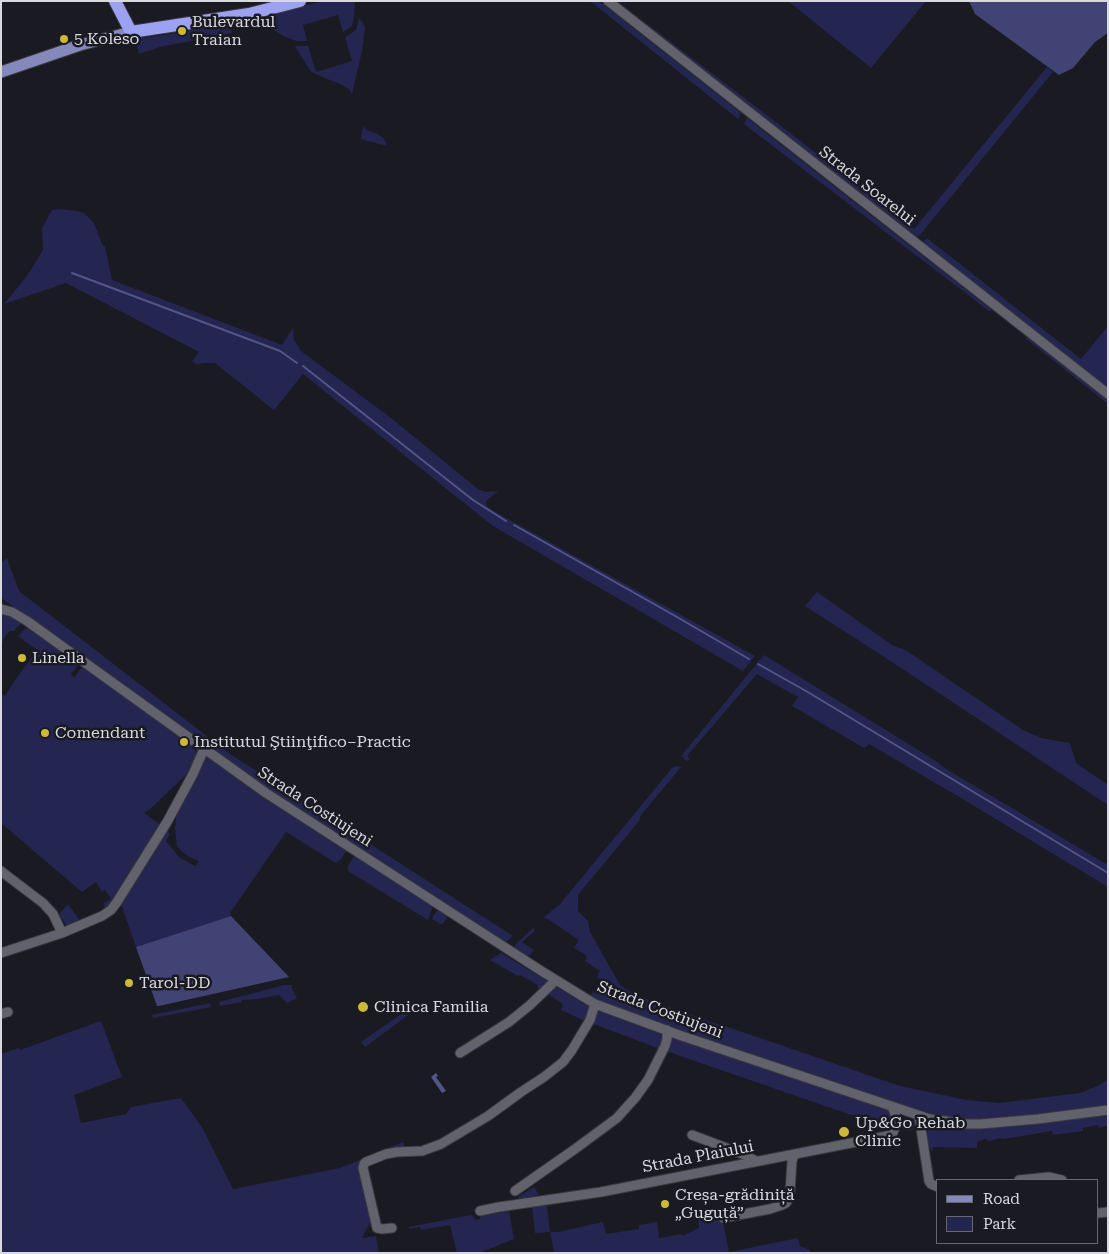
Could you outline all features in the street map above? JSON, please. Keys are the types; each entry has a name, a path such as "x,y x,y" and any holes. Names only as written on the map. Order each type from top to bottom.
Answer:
{"highway":[{"path":"115,1 131,32 249,14 300,1"}],"main road":[{"path":"1,72 80,45 131,32"}],"street":[{"name":"Strada Soarelui","path":"608,1 1108,394"},
{"name":"Strada Costiujeni","path":"1,608 27,621 306,820 595,1004 919,1116 948,1122 981,1124 1108,1110"},
{"path":"1,953 62,933 102,916 111,910 167,822 204,749"},
{"path":"1,871 53,914 62,933"},
{"path":"460,1054 509,1022 545,992 556,980"},
{"path":"392,1228 377,1228 363,1168 364,1164 386,1154 422,1151 442,1144 488,1116 563,1062 585,1029 595,1004"},
{"path":"515,1191 575,1149 625,1109 648,1080 665,1046 667,1030"},
{"name":"Strada Plaiului","path":"480,1211 601,1192 892,1135 897,1120 892,1106"},
{"path":"919,1116 929,1181 936,1186"},
{"path":"692,1135 756,1161"},
{"path":"723,1218 770,1209 786,1203 790,1192 794,1155"},
{"path":"1029,1179 1049,1177 1058,1179"}],"green space":[{"path":"324,1 355,1 352,26 343,32 338,15 303,25 307,41 297,41 285,37 254,18"},
{"path":"590,1 599,1 741,113 738,119"},
{"path":"613,1 617,1 914,229 1047,67 1053,72 920,235 914,237"},
{"path":"788,1 926,1 871,68"},
{"path":"359,18 365,28 362,51 352,94 349,89 342,85 313,73 295,46 308,46 316,72 352,61 345,37 356,30"},
{"path":"237,21 238,27 231,28 232,33 160,47 139,54 135,38 185,32 184,30"},
{"path":"747,118 992,310 989,311 744,124"},
{"path":"363,126 366,130 376,133 384,139 387,146 361,139"},
{"path":"61,209 84,213 94,223 105,247 112,280 282,345 293,328 294,340 301,351 391,418 478,489 485,492 498,491 487,500 487,506 490,509 755,656 743,671 493,526 303,374 274,410 215,363 197,364 192,361 199,352 66,283 4,304 27,276 43,250 42,228 52,210"},
{"path":"927,238 1081,359 1108,326 1108,391 921,244"},
{"path":"1025,338 1028,338 1108,398 1108,404"},
{"path":"7,558 19,591 230,754 513,936 505,943 293,808 1,598 1,563"},
{"path":"817,592 892,645 907,651 1023,730 1041,738 1070,743 1076,763 1108,785 1108,805 805,606"},
{"path":"1,612 22,622 14,631 10,631 4,638 1,646"},
{"path":"26,628 30,628 77,661 78,665 71,674 74,678 83,666 195,749 195,758 186,775 144,813 161,825 118,896 106,909 103,904 111,899 105,890 102,892 96,882 82,892 1,823 1,694 5,696 37,650 18,636"},
{"path":"764,655 943,767 1108,865 1108,887 869,744 864,748 792,706 798,697 757,674 687,756 690,759 687,761 681,756"},
{"path":"207,756 347,850 336,863 286,832 230,913 231,916 136,947 120,901 140,870 150,859 166,829 170,834 166,841 180,858 195,866 199,861 189,857 177,846 175,828 177,811 203,758"},
{"path":"681,767 578,895 578,911 588,921 590,932 620,985 654,1002 900,1086 967,1100 999,1103 1080,1093 1098,1086 1108,1079 1108,1106 1005,1119 971,1120 940,1116 883,1100 615,1007 590,996 601,980 597,977 600,971 585,961 587,956 574,948 579,940 548,919 543,918 560,904 672,768"},
{"path":"355,855 429,902 432,908 428,920 348,871 348,866"},
{"path":"68,904 81,922 68,928 59,914"},
{"path":"441,910 449,915 442,925 432,919 437,911"},
{"path":"533,928 535,931 522,942 534,950 530,955 526,956 515,949 515,945"},
{"path":"501,953 549,982 542,990 537,987 538,985 490,960"},
{"path":"284,985 292,985 297,998 287,1003 279,995 242,1000 242,1002 220,1006 219,1002"},
{"path":"555,986 589,1007 587,1022 561,1010 563,1004 548,994"},
{"path":"210,1003 211,1007 153,1018 152,1015"},
{"path":"407,1010 409,1012 408,1015 365,1047 361,1042"},
{"path":"599,1011 656,1032 662,1036 663,1040 660,1049 591,1023 596,1012"},
{"path":"101,1021 122,1077 74,1095 81,1123 126,1114 131,1107 181,1098 202,1127 233,1189 340,1168 403,1142 406,1149 366,1159 372,1219 362,1238 376,1236 379,1253 1,1253 1,1054 19,1048 20,1050"},
{"path":"671,1037 890,1111 892,1122 890,1130 883,1132 886,1127 666,1051"},
{"path":"1108,1114 1108,1125 1099,1128 1098,1125 1083,1128 1083,1131 1053,1135 1052,1131 1003,1139 999,1138 990,1141 984,1139 977,1142 977,1148 933,1147 933,1152 927,1144 926,1135 929,1123 974,1128"},
{"path":"906,1118 913,1120 916,1124 912,1130 907,1131 901,1128 901,1121"},
{"path":"534,1187 539,1195 519,1199 518,1197"},
{"path":"532,1206 547,1206 550,1232 535,1233"},
{"path":"509,1211 514,1239 479,1253 457,1253 450,1225 421,1230 420,1227 409,1229 409,1227 470,1215 475,1220 480,1219 481,1216"},
{"path":"718,1214 723,1221 729,1252 798,1238 800,1246 810,1250 810,1253 554,1253 550,1232 603,1222 606,1234 639,1229 639,1225 657,1222 659,1238 682,1234 682,1236 699,1228 698,1217"}],"shaded area":[{"path":"969,1 1108,1 1108,33 1095,42 1073,68 1059,75 975,14"},
{"path":"231,916 289,977 157,1006 136,947"},
{"path":"436,1073 438,1076 436,1077 446,1091 442,1093 431,1077"}],"waterway":[{"path":"72,273 280,351 297,363"},
{"path":"303,366 473,500 506,521"},
{"path":"514,525 749,659"},
{"path":"758,664 1108,873"}],"place":[{"name":"Bulevardul Traian","path":"182,31"},
{"name":"5 Koleso","path":"64,39"},
{"name":"Linella","path":"22,658"},
{"name":"Comendant","path":"45,733"},
{"name":"Institutul Ştiinţifico–Practic","path":"184,742"},
{"name":"Tarol-DD","path":"129,983"},
{"name":"Clinica Familia","path":"363,1007"},
{"name":"Up&Go Rehab Clinic","path":"844,1132"},
{"name":"Creșa-grădiniță „Guguță”","path":"665,1204"}]}
